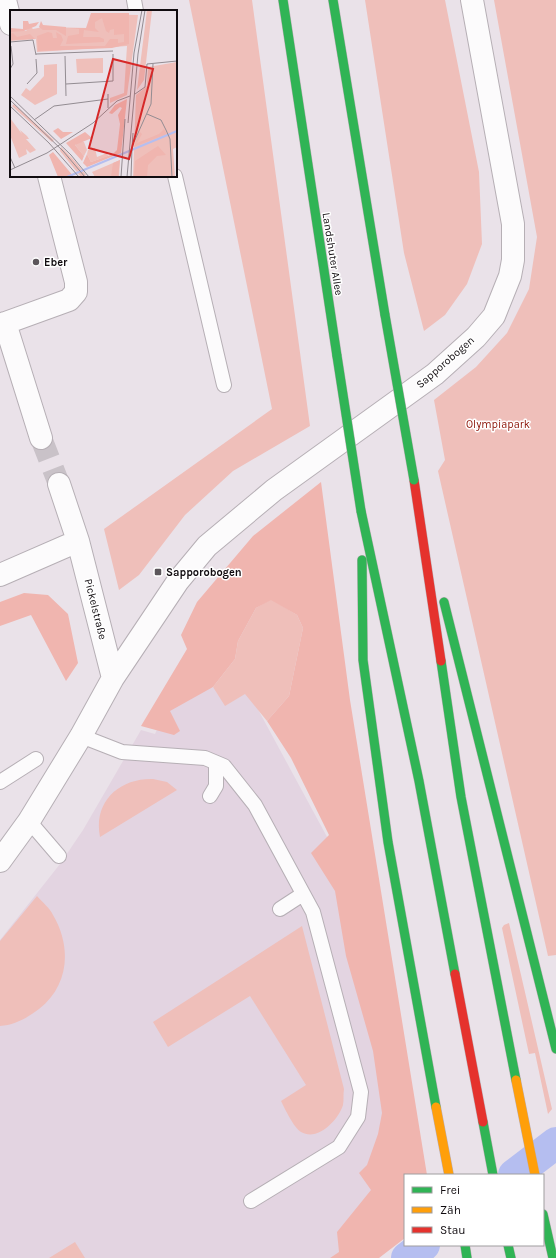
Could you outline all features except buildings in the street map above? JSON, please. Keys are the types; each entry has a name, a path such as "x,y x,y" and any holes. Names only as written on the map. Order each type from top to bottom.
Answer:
{"highway":[{"name":"Landshuter Allee","path":"282,0 361,511"},
{"path":"333,0 384,315 414,480 461,797 534,1174"},
{"path":"414,480 439,579"},
{"path":"361,511 419,781 493,1174"},
{"path":"361,511 363,660 366,683 388,842 449,1174"},
{"path":"443,595 556,1049"},
{"path":"544,1218 553,1258"},
{"path":"464,1246 467,1258"},
{"path":"508,1246 511,1258"}],"street":[{"path":"5,0 10,20"},
{"name":"Sapporobogen","path":"0,861 29,821 81,736 113,678 178,581 206,546 274,490 436,374 476,336 494,316 510,276 513,260 514,224 472,0"},
{"path":"41,438 3,324 69,300 76,292 76,282 49,177"},
{"name":"Pickelstraße","path":"59,484 78,540 113,678"},
{"path":"0,575 78,540"}],"lane":[{"path":"134,0 136,10"},
{"path":"175,177 224,385"},
{"path":"81,736 122,752 205,758 224,766 255,806 314,917 361,1092 358,1117 339,1147 251,1201"},
{"path":"0,782 36,759"},
{"path":"210,796 216,786 216,763"},
{"path":"29,821 59,856"},
{"path":"280,909 303,894"}],"shaded area":[{"path":"321,482 350,700 427,1174 404,1174 404,1239 379,1258 330,1258 339,1252 337,1232 371,1190 359,1173 367,1165 378,1134 382,1113 373,1051 346,956 335,891 311,853 329,835 291,758 267,721 289,696 303,628 297,615 271,600 256,608 238,641 235,659 213,687 170,711 180,731 174,735 141,726 187,649 181,635 197,602 253,536"},
{"path":"24,593 48,595 68,614 78,663 66,681 31,615 0,626 0,602"},
{"path":"191,685 248,691 339,859 404,1208 338,1258 0,1258 0,940 60,864 83,830 141,730 155,734 162,719"}],"green space":[{"path":"189,0 252,0 310,426 233,471 185,515 139,575 119,590 104,529 272,409"},
{"path":"365,0 445,0 479,172 482,244 467,284 445,315 424,331 404,253"},
{"name":"Olympiapark","path":"494,0 556,0 556,955 548,956 438,471 445,460 434,400 476,367 507,333 529,289 537,237"},
{"path":"271,599 297,615 303,628 289,696 267,721 245,694 225,706 213,687 235,659 238,641 256,608"},
{"path":"153,779 167,782 177,790 100,837 99,824 101,813 111,794 129,783"},
{"path":"37,896 52,912 63,940 65,953 62,978 57,989 49,1000 39,1009 21,1020 0,1026 0,941"},
{"path":"509,923 552,1109 548,1114 535,1053 529,1054 502,928 504,925"},
{"path":"302,926 344,1089 343,1105 337,1117 327,1128 314,1134 301,1132 295,1127 281,1101 306,1085 250,996 168,1047 153,1022"},
{"path":"75,1242 85,1258 49,1258"}],"waterway":[{"path":"515,1174 556,1143"},
{"path":"407,1258 423,1246"}],"tunnel":[{"path":"41,438 59,484"}],"traffic: fast":[{"path":"283,0 337,356"},
{"path":"333,0 385,315"},
{"path":"385,315 414,480"},
{"path":"337,356 361,511"},
{"path":"361,511 419,781 455,974"},
{"path":"362,560 363,660 388,842 436,1107"},
{"path":"444,602 556,1049"},
{"path":"441,661 461,797 516,1080"},
{"path":"483,1122 493,1174"},
{"path":"544,1218 553,1258"},
{"path":"465,1246 467,1258"},
{"path":"508,1246 511,1258"}],"traffic: slow":[{"path":"516,1080 535,1174"},
{"path":"436,1107 449,1174"}],"traffic: jam":[{"path":"414,480 441,661"},
{"path":"455,974 483,1122"}],"place":[{"name":"Eber","path":"36,262"},
{"name":"Sapporobogen","path":"158,572"}]}
